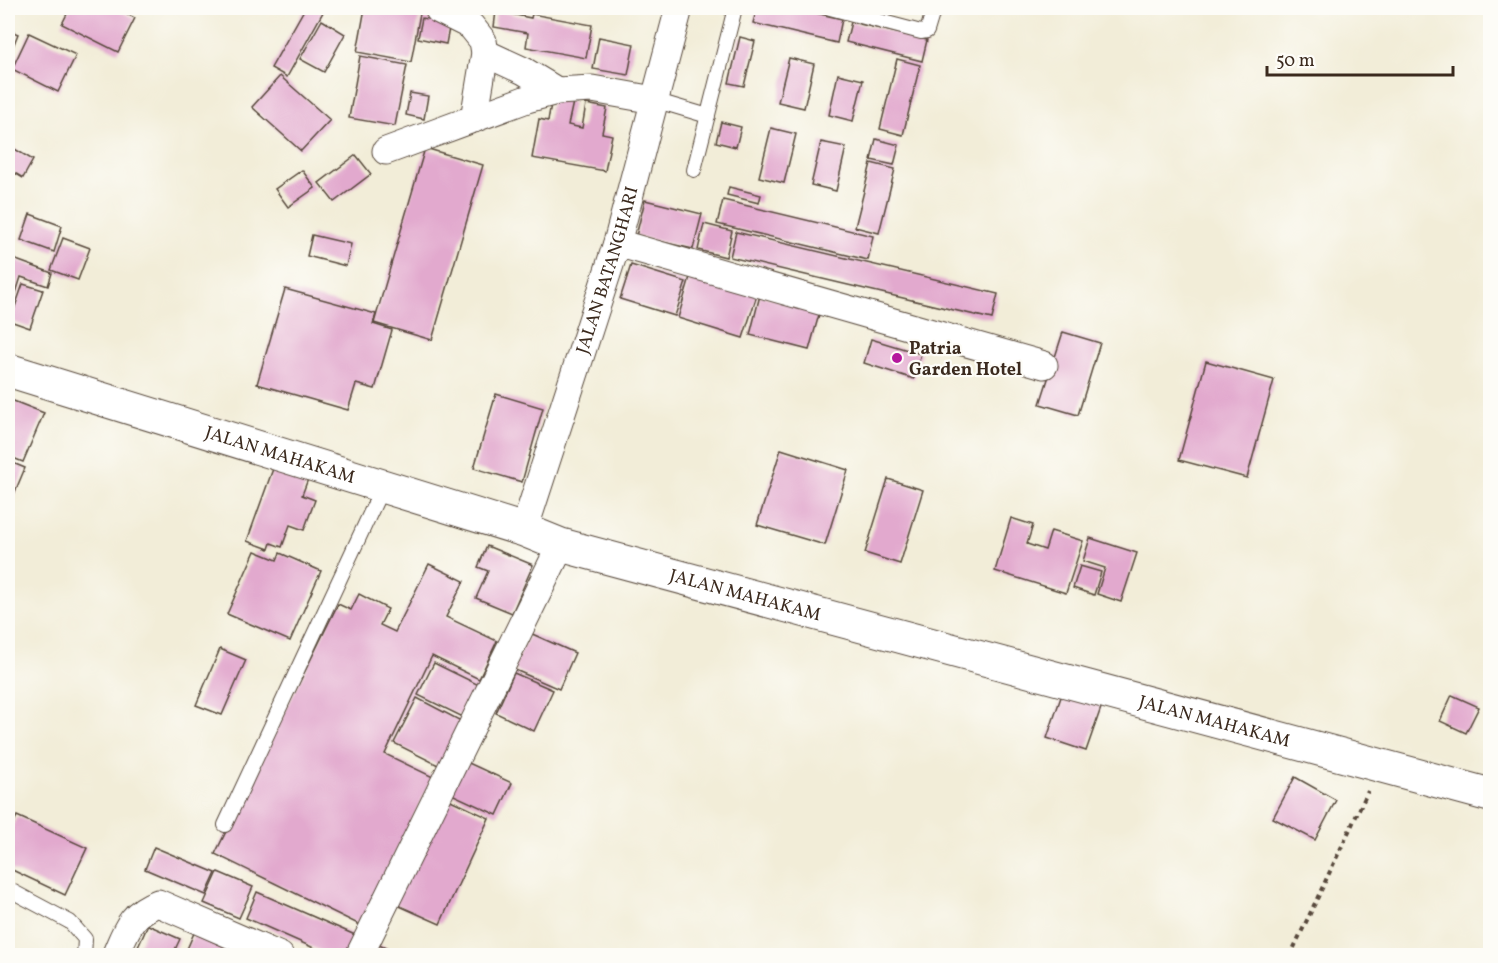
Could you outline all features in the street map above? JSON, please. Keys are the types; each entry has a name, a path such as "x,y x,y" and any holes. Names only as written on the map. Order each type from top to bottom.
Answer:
{"main road":[{"name":"JALAN MAHAKAM","path":"8,370 524,530 561,545 1491,795"}],"street":[{"name":"JALAN BATANGHARI","path":"524,530 617,243 679,8"},
{"path":"439,10 471,26 483,40 485,52 474,119"},
{"path":"485,52 524,71 557,91"},
{"path":"386,151 527,99 557,91 592,89 654,100"},
{"path":"617,243 1044,365"},
{"path":"359,956 561,545"},
{"path":"115,956 131,920 147,907 158,903 238,947 279,956"}],"lane":[{"path":"694,170 735,8"},
{"path":"830,8 921,32 927,31 934,8"},
{"path":"654,100 708,116"},
{"path":"225,825 383,486"},
{"path":"8,889 70,922 85,939 84,956"}],"path":[{"path":"1290,956 1380,766"}],"building":[{"path":"70,8 114,8 135,18 118,52 62,24"},
{"path":"305,8 315,8 323,12 287,77 271,68"},
{"path":"365,8 421,8 411,62 357,52"},
{"path":"757,8 794,8 842,19 837,43 753,23"},
{"path":"496,11 531,18 532,14 592,25 586,58 526,47 528,33 494,27"},
{"path":"422,18 450,23 446,44 418,38"},
{"path":"322,20 345,34 324,72 300,59"},
{"path":"851,22 927,40 922,61 846,42"},
{"path":"8,30 18,34 8,59"},
{"path":"29,33 76,55 58,92 12,69"},
{"path":"599,37 634,44 628,75 593,69"},
{"path":"740,37 755,41 744,86 729,83"},
{"path":"360,56 407,65 395,126 349,118"},
{"path":"789,58 814,64 804,108 778,102"},
{"path":"897,59 920,65 903,135 880,129"},
{"path":"838,74 863,80 853,121 829,115"},
{"path":"280,76 330,120 301,151 252,107"},
{"path":"410,93 428,96 424,119 406,115"},
{"path":"552,98 573,102 568,125 582,128 586,104 607,108 602,133 612,135 605,171 532,158 539,119 548,121"},
{"path":"721,122 741,127 736,147 716,142"},
{"path":"771,128 796,134 784,183 759,177"},
{"path":"876,139 899,145 894,165 871,160"},
{"path":"821,142 846,147 836,191 811,185"},
{"path":"8,145 33,160 23,178 8,169"},
{"path":"425,148 483,165 432,340 374,323"},
{"path":"356,155 371,174 334,202 319,183"},
{"path":"871,163 895,169 879,233 855,227"},
{"path":"302,170 315,188 288,207 275,189"},
{"path":"729,187 761,195 759,203 727,195"},
{"path":"645,200 702,214 693,249 636,236"},
{"path":"723,200 873,236 868,260 717,224"},
{"path":"30,214 62,226 54,252 21,240"},
{"path":"704,224 732,231 726,257 698,250"},
{"path":"736,232 998,294 992,319 730,257"},
{"path":"312,235 351,244 346,266 307,256"},
{"path":"63,238 90,248 78,280 51,270"},
{"path":"8,257 52,273 48,286 21,277 8,318"},
{"path":"631,265 686,282 675,316 620,299"},
{"path":"692,270 759,289 743,338 678,318"},
{"path":"23,284 43,290 30,328 10,321"},
{"path":"285,289 376,314 373,324 392,330 375,389 356,384 348,410 257,384"},
{"path":"760,295 820,311 809,350 750,335"},
{"path":"1063,332 1100,343 1078,415 1040,404"},
{"path":"871,339 921,354 914,379 864,363"},
{"path":"1206,361 1274,380 1247,478 1179,460"},
{"path":"496,394 543,408 522,482 474,468"},
{"path":"11,400 44,413 23,462 8,456 8,409"},
{"path":"781,449 848,470 825,545 757,525"},
{"path":"8,461 25,468 12,499 8,497"},
{"path":"274,466 308,479 302,495 315,500 304,530 290,525 282,547 271,543 269,549 247,541"},
{"path":"888,479 923,490 900,564 865,553"},
{"path":"1011,518 1033,525 1027,544 1045,550 1051,531 1083,541 1066,593 995,571"},
{"path":"1090,538 1137,553 1121,602 1097,594 1105,568 1083,561"},
{"path":"487,546 533,565 512,613 476,598 488,571 478,567"},
{"path":"255,551 277,560 280,553 321,571 290,641 227,614"},
{"path":"429,564 464,581 446,617 497,641 479,679 432,656 385,754 433,777 360,925 215,854 338,604 351,610 359,594 388,609 380,625 395,632"},
{"path":"1080,566 1101,572 1094,595 1073,588"},
{"path":"530,633 575,653 559,689 513,669"},
{"path":"220,649 246,660 222,715 196,705"},
{"path":"434,663 483,687 467,719 418,695"},
{"path":"514,673 553,690 534,731 496,713"},
{"path":"1063,691 1102,705 1086,751 1047,738"},
{"path":"1452,695 1479,707 1466,733 1440,721"},
{"path":"417,698 463,722 440,766 394,743"},
{"path":"460,759 512,783 497,815 445,791"},
{"path":"1295,777 1336,800 1315,840 1273,818"},
{"path":"442,796 489,818 440,924 393,903"},
{"path":"17,816 87,848 65,895 8,868 8,835"},
{"path":"154,847 216,873 206,895 145,869"},
{"path":"218,872 253,887 239,918 204,903"},
{"path":"257,892 355,935 346,956 332,956 246,918"},
{"path":"148,925 180,939 172,956 134,956"},
{"path":"194,933 225,947 222,956 184,956"},
{"path":"379,945 403,956 374,956"}],"place":[{"name":"Patria Garden Hotel","path":"897,358"}]}
